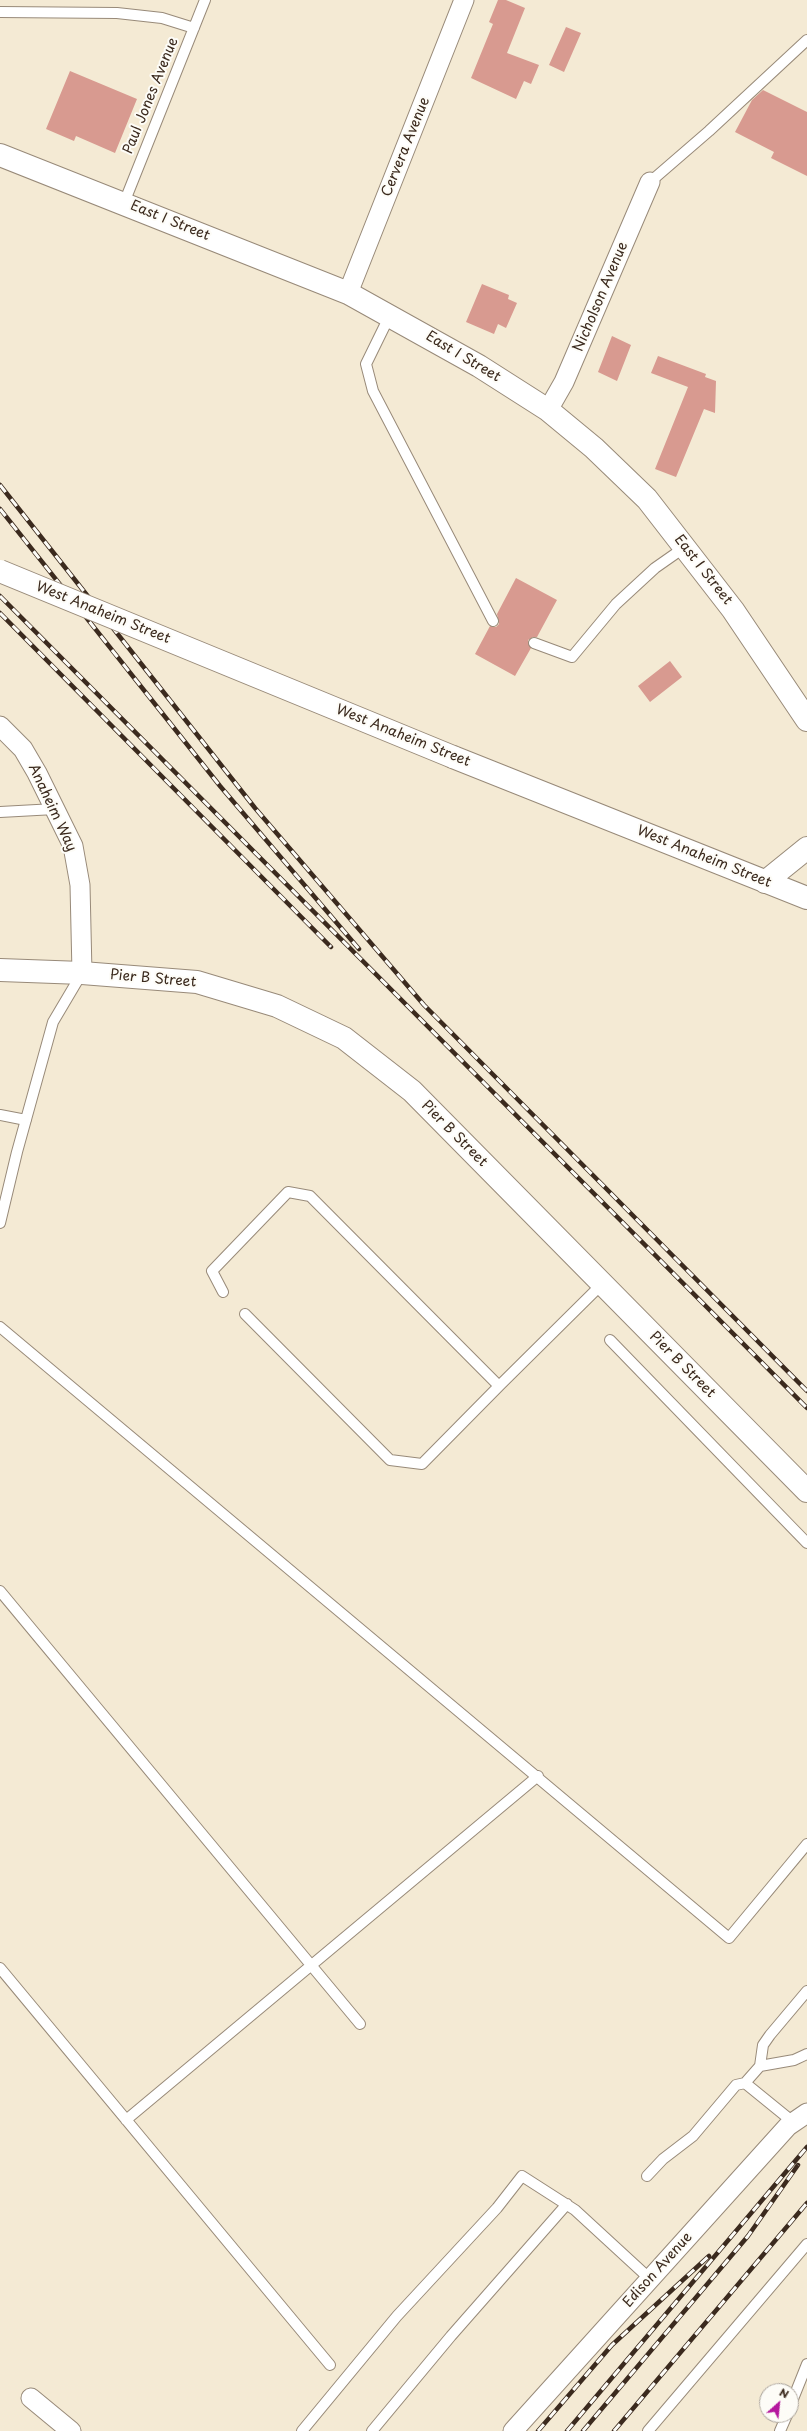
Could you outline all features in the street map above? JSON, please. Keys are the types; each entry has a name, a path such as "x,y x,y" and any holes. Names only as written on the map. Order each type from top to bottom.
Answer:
{"main road":[{"name":"East I Street","path":"0,155 348,293 390,315 479,366 548,410 594,448 647,499 686,546 734,610 807,720"},
{"name":"West Anaheim Street","path":"0,571 453,757 807,898"},
{"path":"765,882 807,848"},
{"name":"Pier B Street","path":"0,970 82,973 197,982 277,1006 344,1038 412,1092 807,1491"}],"street":[{"name":"Cervera Avenue","path":"348,293 464,0"},
{"name":"Nicholson Avenue","path":"548,410 564,382 650,182"},
{"name":"Anaheim Way","path":"0,726 23,748 73,846 80,885 82,973"},
{"name":"Edison Avenue","path":"513,2431 650,2279 800,2118"},
{"path":"31,2398 71,2431"}],"lane":[{"name":"Paul Jones Avenue","path":"124,203 205,0"},
{"path":"0,12 117,13 162,18 194,28"},
{"path":"650,182 709,131 807,40"},
{"path":"390,315 366,364 373,391 493,621"},
{"path":"534,643 572,657 616,604 655,568 686,546"},
{"path":"0,812 55,809"},
{"path":"0,1223 53,1022 82,973"},
{"path":"0,1115 26,1120"},
{"path":"223,1292 212,1271 288,1192 310,1196 499,1386"},
{"path":"245,1314 390,1460 422,1464 602,1284"},
{"path":"0,1328 538,1776 729,1938 807,1844"},
{"path":"610,1340 807,1543"},
{"path":"0,1591 360,2024"},
{"path":"126,2120 538,1776"},
{"path":"0,1968 330,2365"},
{"path":"647,2176 663,2159 693,2136 736,2085 745,2083 760,2066 764,2046 770,2035 807,1991"},
{"path":"760,2066 794,2060 807,2054"},
{"path":"745,2083 800,2118"},
{"path":"304,2430 397,2316 497,2208 522,2176 567,2204 650,2279"},
{"path":"372,2431 451,2336 567,2204"},
{"path":"648,2431 807,2244"},
{"path":"799,2384 807,2364"}],"building":[{"path":"498,0 506,0 525,8 507,53 539,65 531,84 524,81 516,99 471,78 493,24 489,22"},
{"path":"566,27 581,33 564,72 549,65"},
{"path":"70,71 137,99 115,153 76,136 74,141 46,129"},
{"path":"763,90 807,112 807,176 771,158 774,152 735,132 752,100"},
{"path":"482,284 509,295 508,299 517,303 506,328 498,324 494,334 466,322"},
{"path":"612,336 631,345 617,381 598,372"},
{"path":"658,356 706,374 705,377 716,381 715,413 704,409 676,477 655,469 688,387 651,373"},
{"path":"516,578 557,600 537,637 533,637 528,640 531,648 515,676 475,654 490,626 496,627 499,624 497,614"},
{"path":"670,661 682,677 650,702 638,686"}],"railway":[{"path":"0,485 255,808 424,1005 807,1391"},
{"path":"0,509 220,786 359,949"},
{"path":"0,596 807,1408"},
{"path":"0,613 331,947"},
{"path":"567,2431 807,2147"},
{"path":"583,2431 748,2236 798,2165"},
{"path":"614,2431 807,2203"},
{"path":"538,2431 612,2345 709,2256"}]}
